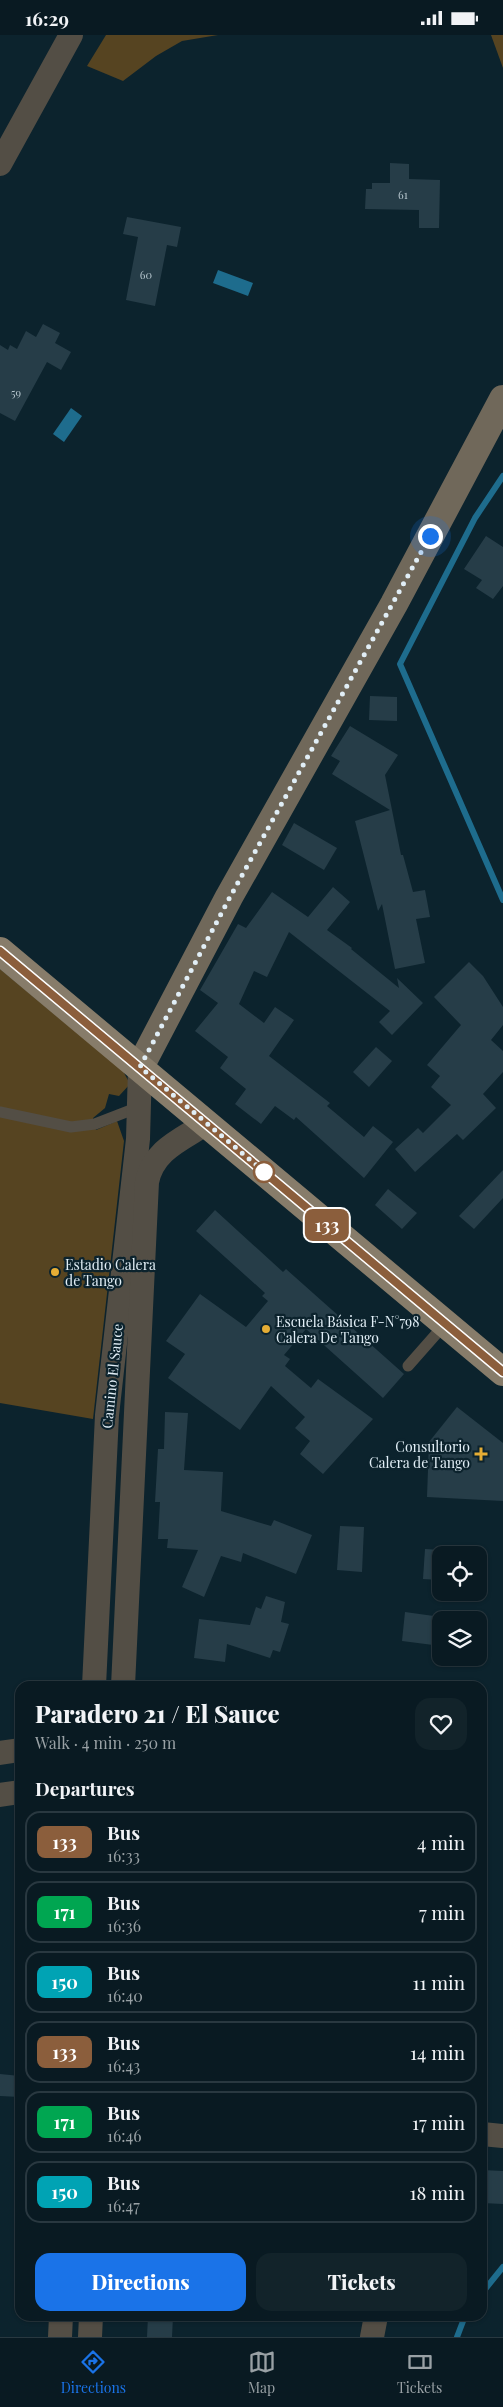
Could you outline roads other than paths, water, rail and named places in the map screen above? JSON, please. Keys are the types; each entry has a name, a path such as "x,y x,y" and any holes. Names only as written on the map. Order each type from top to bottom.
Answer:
{"main road":[{"path":"0,951 503,1372"}],"street":[{"path":"0,165 71,35"},
{"path":"140,1067 230,897 394,604 503,399"},
{"name":"Camino El Sauce","path":"94,1681 108,1415 138,1139 140,1067"},
{"name":"Camino El Sauce","path":"123,1681 147,1183 150,1170 162,1153 207,1123"},
{"path":"138,1139 150,1149 162,1153"},
{"path":"0,1753 15,1751"},
{"path":"0,1795 15,1793"},
{"path":"487,2134 503,2136"},
{"path":"60,2337 61,2321"},
{"path":"90,2337 91,2321"},
{"path":"372,2337 375,2321"}],"lane":[{"path":"0,1112 71,1127 95,1124 139,1107"},
{"path":"408,1366 445,1324"}],"water":[{"path":"218,270 253,283 248,296 213,283"},
{"path":"71,408 82,416 64,442 53,434"}],"waterway":[{"path":"503,476 475,518 400,664 503,900"},
{"path":"487,2287 503,2267"},
{"path":"457,2337 463,2321"}],"place":[{"name":"Estadio Calera de Tango","path":"55,1272"},
{"name":"Escuela Básica F-N°798 Calera De Tango","path":"266,1329"},
{"name":"Consultorio Calera de Tango","path":"481,1454"}]}
